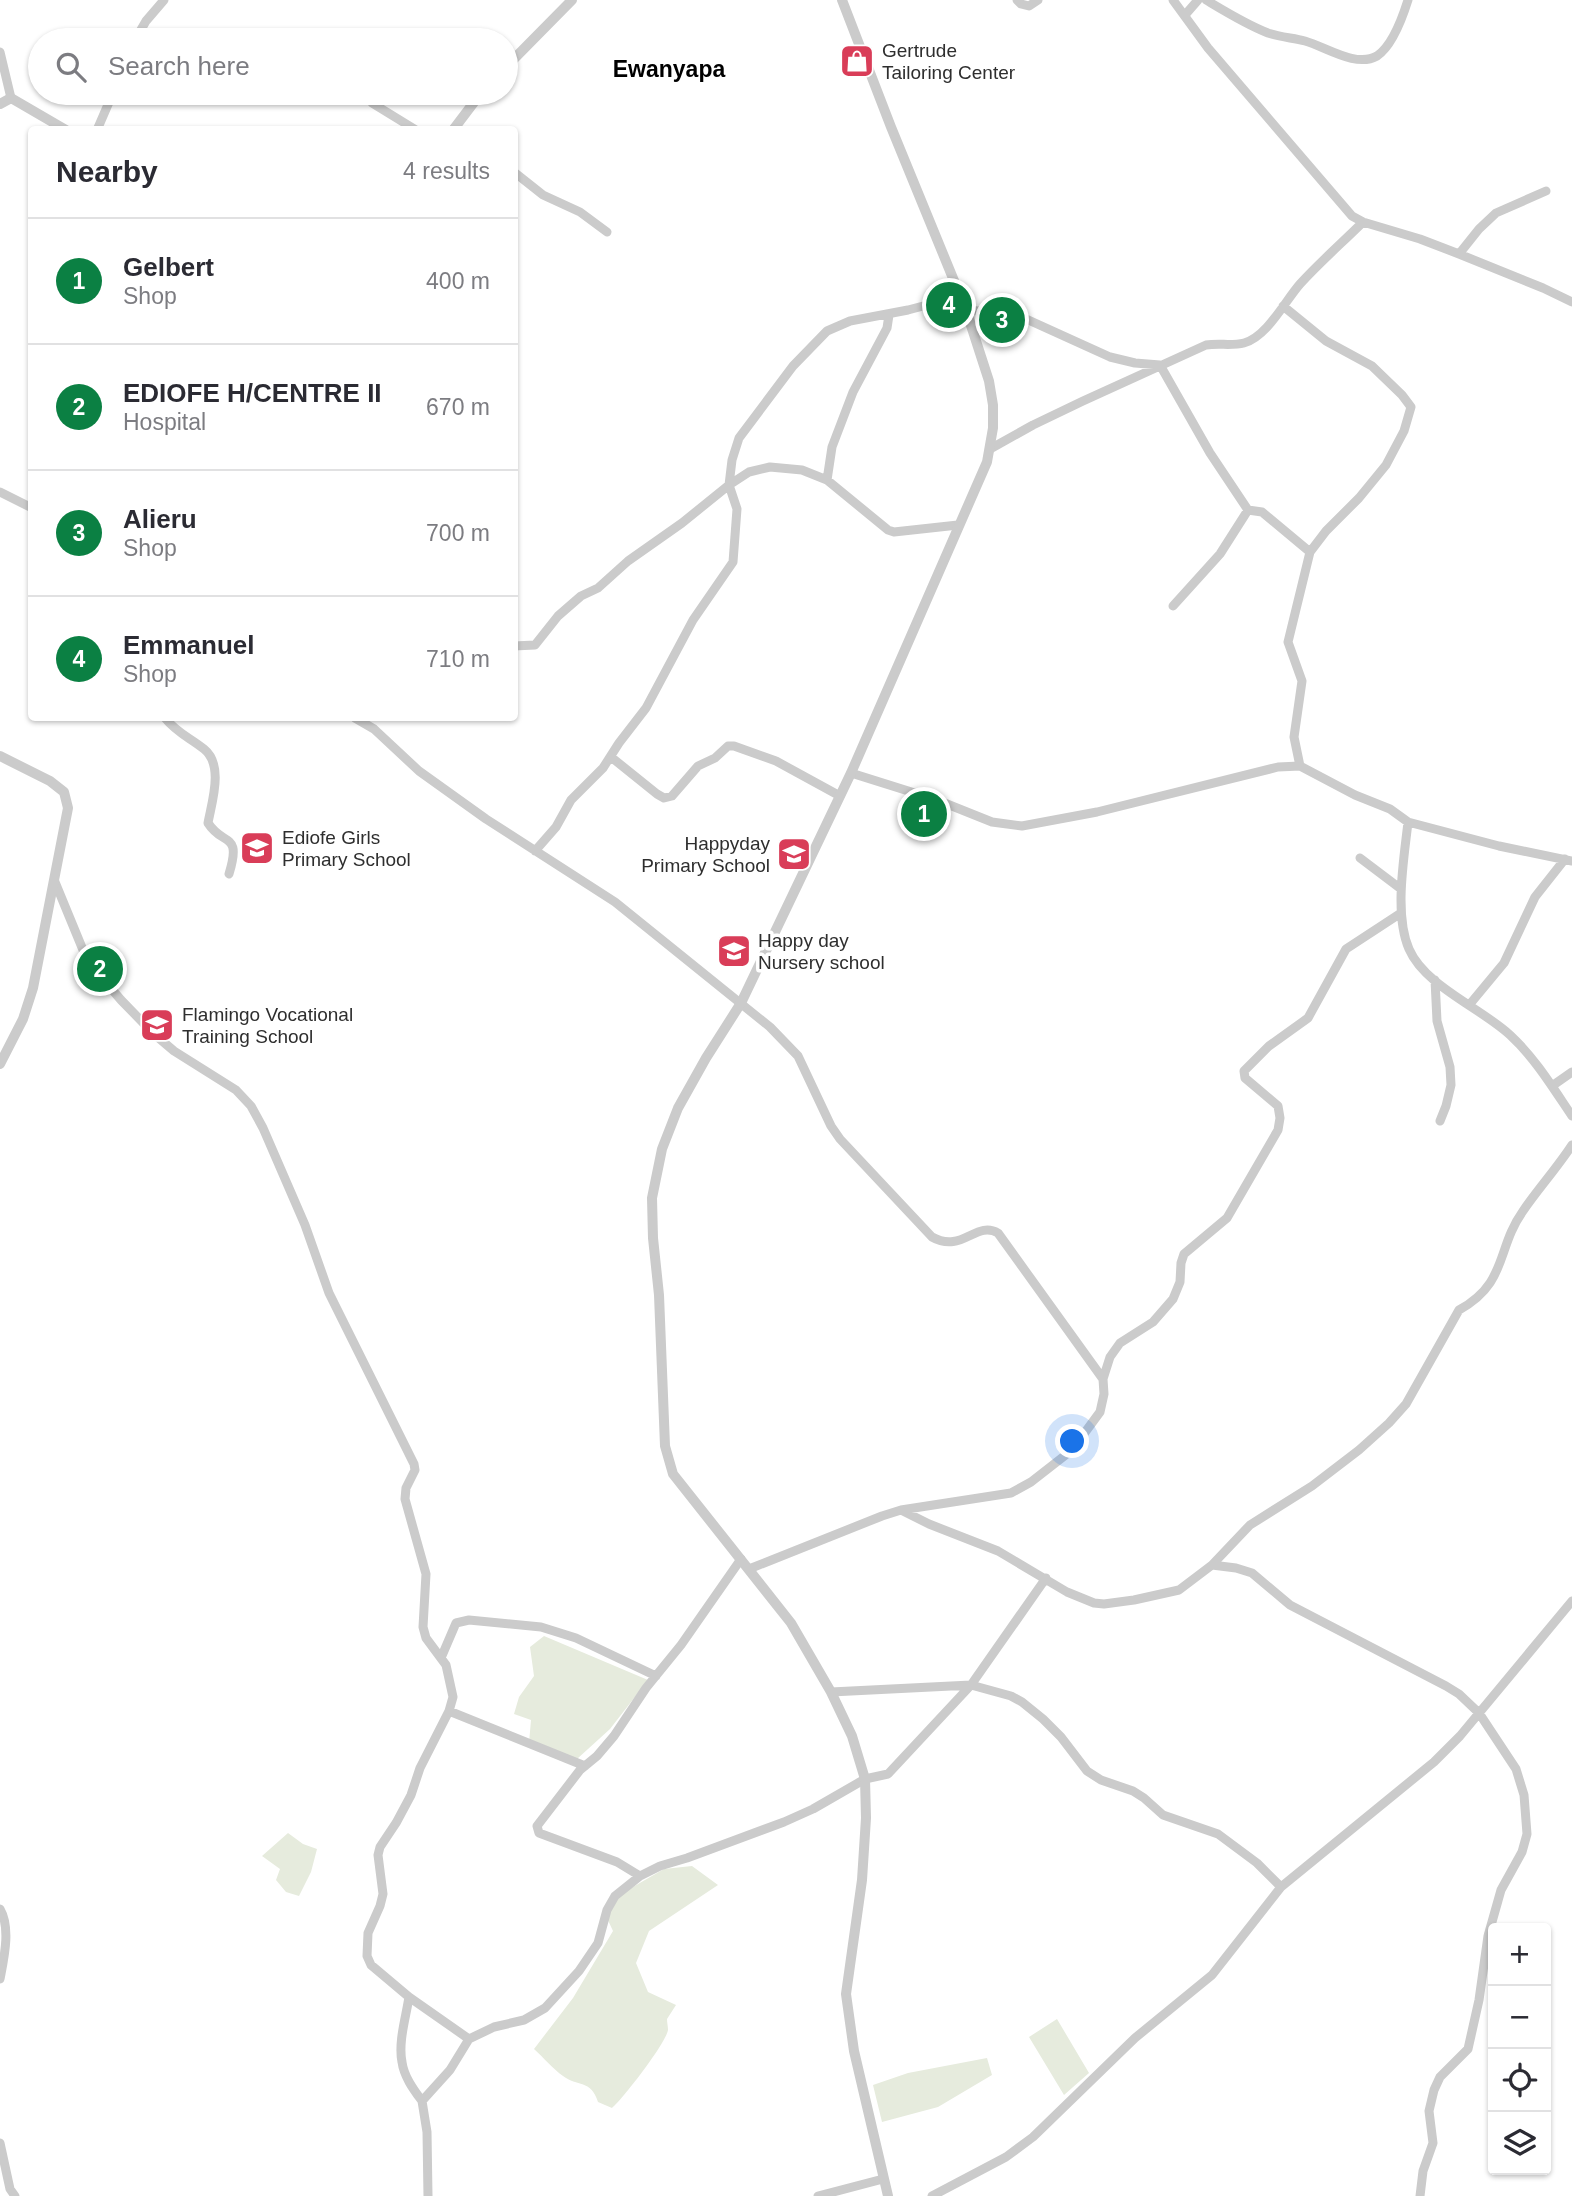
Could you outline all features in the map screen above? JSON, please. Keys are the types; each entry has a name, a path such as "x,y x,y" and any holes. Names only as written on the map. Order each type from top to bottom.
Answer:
{"street":[{"path":"142,28 164,0"},
{"path":"518,55 572,0"},
{"path":"842,0 966,310 989,382 993,405 990,449 987,462 851,773 741,1003 678,1108 662,1149 652,1211 659,1295 665,1446 673,1474 791,1623 831,1692 852,1736 865,1779 866,1818 862,1880 846,1994 854,2051 888,2196"},
{"path":"1017,0 1030,6 1038,0"},
{"path":"1173,0 1208,48 1343,208 1363,222 1420,239 1544,288 1572,302"},
{"path":"1185,15 1198,0"},
{"path":"1206,0 1270,34 1305,41 1364,60 1378,55 1392,38 1408,0"},
{"path":"0,52 11,99"},
{"path":"0,90 59,126"},
{"path":"0,104 11,99"},
{"path":"99,126 108,105"},
{"path":"375,105 409,126"},
{"path":"456,126 472,105"},
{"path":"518,175 543,195 580,212 607,232"},
{"path":"1459,254 1496,213 1546,191"},
{"path":"990,449 1045,419 1206,345 1245,343 1266,327 1308,275 1363,222"},
{"path":"535,851 556,827 571,800 603,768 646,708 694,620 733,562 737,509 729,485 732,460 739,438 793,366 827,331 850,321 888,315 961,296"},
{"path":"1283,306 1326,341 1372,366 1411,407 1404,431 1386,466 1310,552 1288,642 1302,681 1294,737 1300,766"},
{"path":"966,310 1024,318 1110,357 1160,365"},
{"path":"827,480 832,447 853,392 887,328 888,315"},
{"path":"1160,365 1210,453 1248,510 1262,512 1310,552"},
{"path":"518,646 536,645 558,616 580,596 598,589 628,561 750,472 770,467 802,470 827,480 888,530 958,525"},
{"path":"0,492 28,506"},
{"path":"1173,606 1220,554 1248,510"},
{"path":"168,721 176,730 203,748 213,760 214,787 208,823 230,840 233,846 233,863 229,874"},
{"path":"360,721 373,729 419,771 486,819 615,902 770,1027 798,1056 831,1126 840,1139 932,1237 951,1243 984,1229 998,1233 1102,1380 1104,1394 1100,1412 1072,1450 1031,1482 1011,1493 901,1510 749,1569"},
{"path":"611,757 664,798 673,796 702,763 715,758 728,746 776,761 840,796"},
{"path":"0,756 50,781 64,792 68,808 33,988 23,1019 0,1064"},
{"path":"851,773 937,800 992,822 1022,826 1097,812 1278,767 1300,766 1355,795 1390,809 1408,822 1499,846 1568,860"},
{"path":"1408,822 1401,889 1401,913 1408,948 1435,980 1509,1034 1552,1086 1572,1116"},
{"path":"1360,858 1401,889"},
{"path":"1470,1004 1504,963 1535,897 1568,860"},
{"path":"55,882 83,950 100,975 154,1034 174,1051 236,1090 251,1106 305,1225 328,1293 414,1464 415,1470 406,1488 405,1499 426,1574 423,1627 426,1638 446,1665 453,1698 405,1807 380,1847 378,1856 383,1894 368,1933 367,1956 371,1965 410,1997 469,2039"},
{"path":"1102,1380 1110,1357 1121,1343 1153,1322 1173,1300 1181,1282 1184,1254 1227,1219 1278,1130 1278,1106 1245,1078 1244,1071 1269,1046 1308,1018 1346,949 1401,913"},
{"path":"1435,980 1437,1021 1450,1067 1451,1086 1440,1121"},
{"path":"1552,1086 1572,1072"},
{"path":"901,1510 998,1551 1080,1598 1094,1603 1104,1604 1178,1590 1212,1565 1250,1525 1312,1486 1359,1450 1406,1404 1459,1310 1473,1302 1490,1283 1500,1268 1511,1233 1522,1212 1572,1145"},
{"path":"640,1876 617,1861 537,1830 539,1823 580,1770 597,1756 614,1736 741,1559"},
{"path":"1212,1565 1252,1573 1290,1605 1459,1694 1479,1713 1517,1769 1524,1795 1527,1834 1522,1852 1501,1890 1488,1936 1479,2000 1468,2049 1440,2077 1434,2090 1429,2111 1433,2143 1423,2171 1420,2196"},
{"path":"422,2101 459,2058 469,2039 494,2027 524,2020 545,2008 579,1971 598,1943 607,1910 615,1896 640,1876 660,1866 784,1822 813,1809 865,1779 888,1774 971,1685 1046,1578"},
{"path":"932,2196 1006,2157 1033,2137 1135,2038 1212,1975 1281,1887 1434,1762 1460,1736 1572,1601"},
{"path":"441,1658 456,1623 469,1620 541,1627 576,1638 656,1676"},
{"path":"831,1692 971,1685 992,1689 1022,1702 1061,1737 1087,1770 1101,1780 1133,1791 1163,1815 1178,1822 1218,1834 1257,1863 1281,1887"},
{"path":"449,1712 585,1766"},
{"path":"0,1909 5,1919 4,1957 0,1979"},
{"path":"410,1997 402,2062 406,2075 422,2101 427,2133 428,2196"},
{"path":"0,2143 10,2189 15,2196"},
{"path":"818,2196 883,2179"}],"shaded area":[{"path":"544,1636 648,1680 610,1729 577,1759 529,1743 531,1720 514,1714 519,1697 534,1676 530,1647"},
{"path":"288,1833 303,1844 317,1849 311,1872 299,1896 286,1892 276,1880 280,1869 262,1856"},
{"path":"692,1866 718,1885 649,1931 636,1963 648,1992 676,2005 667,2019 668,2030 660,2046 612,2108 598,2102 588,2087 559,2073 534,2049 573,1998 613,1931 606,1916 619,1895 664,1869"},
{"path":"1057,2019 1089,2073 1064,2095 1029,2037"},
{"path":"987,2058 992,2075 938,2107 882,2122 873,2085 908,2073"}],"place":[{"name":"Gertrude Tailoring Center","path":"857,61"},
{"name":"Emmanuel","path":"949,305"},
{"name":"Alieru","path":"1002,320"},
{"name":"Gelbert","path":"924,814"},
{"name":"Ediofe Girls Primary School","path":"257,848"},
{"name":"Happyday Primary School","path":"794,854"},
{"name":"Happy day Nursery school","path":"734,951"},
{"name":"EDIOFE H/CENTRE II","path":"100,969"},
{"name":"Flamingo Vocational Training School","path":"157,1025"}],"district":[{"name":"Ewanyapa","path":"669,69"}]}
